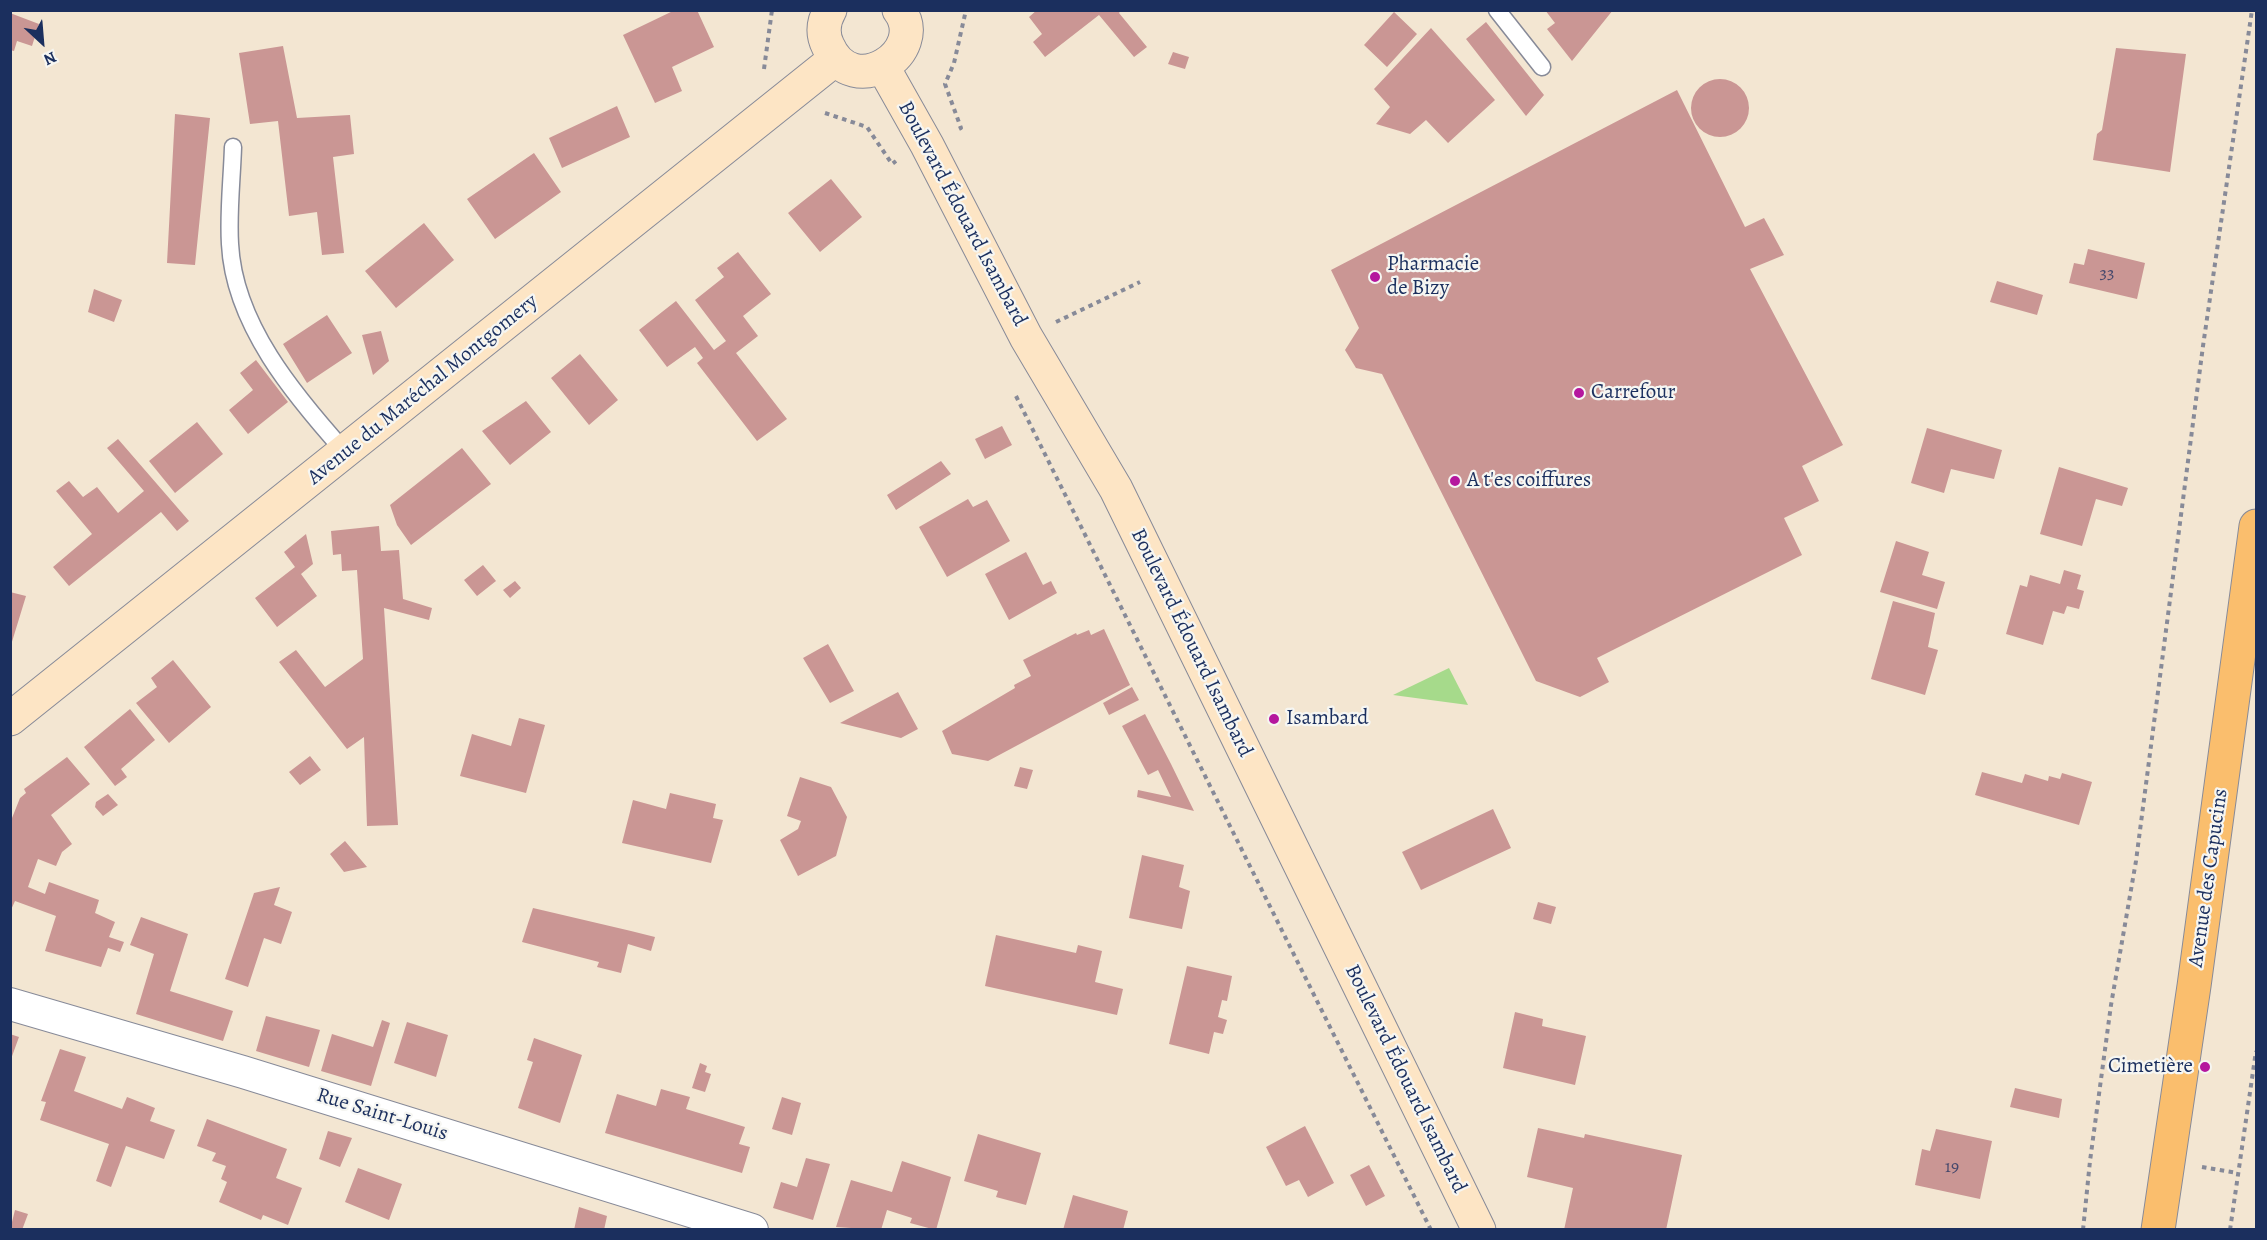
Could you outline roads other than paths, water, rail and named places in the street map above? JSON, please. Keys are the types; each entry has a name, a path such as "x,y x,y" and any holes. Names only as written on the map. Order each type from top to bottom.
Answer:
{"main road":[{"path":"830,10 824,27 825,40 834,60 852,70 868,72 883,67 905,43 906,28 899,10"},
{"name":"Avenue du Maréchal Montgomery","path":"11,719 834,60"},
{"name":"Boulevard Édouard Isambard","path":"883,67 927,145 1026,337 1116,489 1479,1230"},
{"name":"Avenue des Capucins","path":"2158,1230 2194,986 2256,526"}],"street":[{"name":"Rue Saint-Louis","path":"10,1004 243,1072 752,1230"}],"lane":[{"path":"1497,10 1542,67"},
{"path":"233,147 230,245 241,299 270,357 320,424 345,452"}],"place":[{"name":"Pharmacie de Bizy","path":"1375,277"},
{"name":"Carrefour","path":"1579,393"},
{"name":"A t'es coiffures","path":"1455,481"},
{"name":"Isambard","path":"1274,719"},
{"name":"Cimetière","path":"2205,1067"}]}
